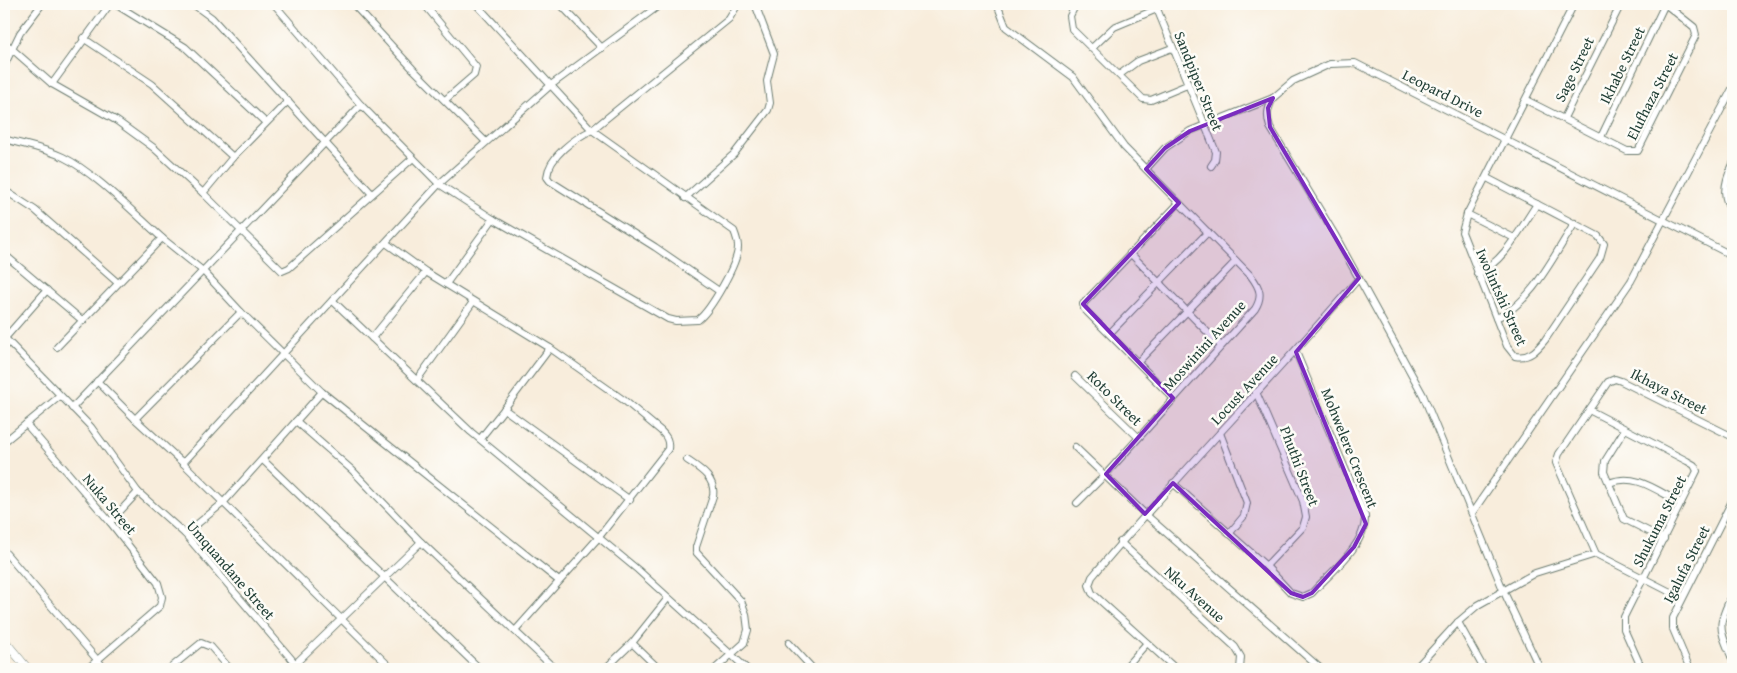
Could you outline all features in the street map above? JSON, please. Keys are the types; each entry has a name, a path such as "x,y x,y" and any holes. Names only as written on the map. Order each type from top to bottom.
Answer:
{"street":[{"path":"4,66 20,33 42,4"},
{"path":"52,84 83,38 110,4"},
{"path":"115,4 185,47 266,122"},
{"path":"193,4 212,18 372,194"},
{"path":"274,4 361,105 439,184 492,219 673,321 698,320 706,313 735,260 737,240 731,228 685,198 592,130 476,4"},
{"path":"353,4 485,141"},
{"path":"424,4 476,68 474,75 445,100"},
{"path":"560,4 602,48"},
{"path":"183,464 439,184 485,141 551,85 661,4"},
{"path":"719,291 655,247 550,181 547,177 548,170 560,154 577,138 592,130 730,20 738,4"},
{"path":"685,198 734,154 768,110 770,103 767,81 774,54 755,4"},
{"name":"Moswinini Avenue","path":"997,4 1006,27 1073,77 1116,137 1257,284 1261,298 1255,309 1106,474 1077,503"},
{"path":"1076,4 1070,16 1070,25 1138,96 1146,100 1187,85"},
{"path":"1508,139 1574,4"},
{"name":"Sage Street","path":"1564,118 1620,4"},
{"name":"Elufhaza Street","path":"1526,100 1630,152 1640,149 1696,35 1694,27 1665,4"},
{"name":"Ikhabe Street","path":"1601,137 1665,4"},
{"path":"1092,48 1114,26 1156,6"},
{"name":"Sandpiper Street","path":"1156,6 1216,152 1215,160 1211,166"},
{"path":"83,38 152,84 233,157"},
{"path":"4,42 52,84 98,110 139,137 203,192 279,270 286,271 413,158"},
{"path":"1119,76 1138,61 1172,48"},
{"name":"Leopard Drive","path":"1146,169 1176,140 1204,126 1273,98 1293,81 1330,64 1355,63 1508,139 1733,256"},
{"path":"1472,513 1631,281 1733,87"},
{"path":"1273,98 1267,113 1270,127 1359,278 1423,395 1504,592 1540,669"},
{"path":"203,192 233,157 288,100"},
{"path":"72,408 361,105"},
{"path":"4,139 46,150 71,161 82,169 203,272 322,392 559,580"},
{"name":"Iwolintshi Street","path":"1487,178 1575,223 1603,240 1604,248 1593,270 1540,347 1525,357 1515,356 1508,346 1463,238 1464,224 1468,214 1487,178 1508,139"},
{"path":"1733,164 1725,187 1728,203 1733,211"},
{"path":"4,190 36,210 118,283"},
{"path":"1173,398 1084,309 1083,304 1179,203"},
{"path":"1477,274 1496,262 1537,204"},
{"path":"1468,214 1514,238"},
{"path":"446,284 492,219"},
{"path":"1496,318 1510,312 1523,300 1575,223"},
{"path":"1110,334 1208,232"},
{"path":"57,347 162,238"},
{"path":"386,243 426,272 550,348 625,401 666,436 668,449 630,500 515,631"},
{"path":"1130,253 1221,346"},
{"path":"4,254 84,321"},
{"path":"1138,362 1236,261"},
{"path":"372,338 426,272"},
{"name":"Locust Avenue","path":"1147,643 1092,593 1089,585 1092,577 1145,514 1256,392 1296,352 1359,278"},
{"path":"4,337 47,290"},
{"path":"333,301 480,439 599,537 747,669"},
{"path":"417,380 473,302"},
{"path":"135,419 241,312"},
{"name":"Umquandane Street","path":"4,337 95,433 138,492 185,534 297,666"},
{"path":"480,439 550,348"},
{"name":"Mohwelere Crescent","path":"1173,483 1266,566 1291,594 1308,596 1354,547 1363,535 1366,524 1365,516 1296,352"},
{"name":"Roto Street","path":"1075,376 1138,437"},
{"name":"Ikhaya Street","path":"1596,554 1556,463 1559,454 1604,386 1615,379 1733,437"},
{"path":"97,381 342,618 392,669"},
{"path":"185,534 223,503 322,392"},
{"name":"Phuthi Street","path":"1256,392 1303,501 1306,517 1303,527 1266,566"},
{"path":"4,442 60,396"},
{"path":"504,409 630,500"},
{"name":"Shukuma Street","path":"1589,410 1694,465 1696,476 1623,622 1642,669"},
{"path":"296,421 352,470 420,542 555,669"},
{"name":"Nuka Street","path":"26,424 110,522 158,583 162,596 160,606 97,660"},
{"path":"1624,429 1603,466 1609,483 1624,519 1664,539"},
{"path":"1220,433 1247,503 1244,516 1229,534"},
{"path":"1075,447 1106,474 1145,514 1321,669"},
{"path":"263,460 480,669"},
{"path":"687,460 706,474 714,487 714,496 696,546 696,552 741,602 746,614 746,637 732,655 715,669"},
{"path":"1609,483 1620,479 1634,479 1681,503"},
{"path":"110,522 138,492"},
{"name":"Igalufa Street","path":"1690,669 1673,629 1673,618 1733,499"},
{"path":"297,666 342,618 420,542"},
{"name":"Nku Avenue","path":"1120,542 1235,647 1241,657 1240,669"},
{"path":"4,551 105,669"},
{"path":"1415,669 1458,622 1478,605 1535,573 1596,554 1682,598"},
{"path":"1733,593 1722,616 1720,626 1733,661"},
{"path":"605,669 632,643 668,598"},
{"path":"1458,622 1484,669"},
{"path":"4,640 28,669"},
{"path":"169,669 202,643 211,647 230,669"},
{"path":"632,643 659,669"},
{"path":"789,643 813,669"},
{"path":"1124,669 1147,643 1176,669"},
{"path":"87,669 97,660"}],"highlighted area":[{"path":"1273,98 1268,108 1270,127 1359,278 1296,352 1366,524 1354,547 1312,593 1303,597 1291,593 1173,483 1145,514 1106,474 1173,398 1083,304 1179,203 1146,169 1165,148 1190,131"}]}
